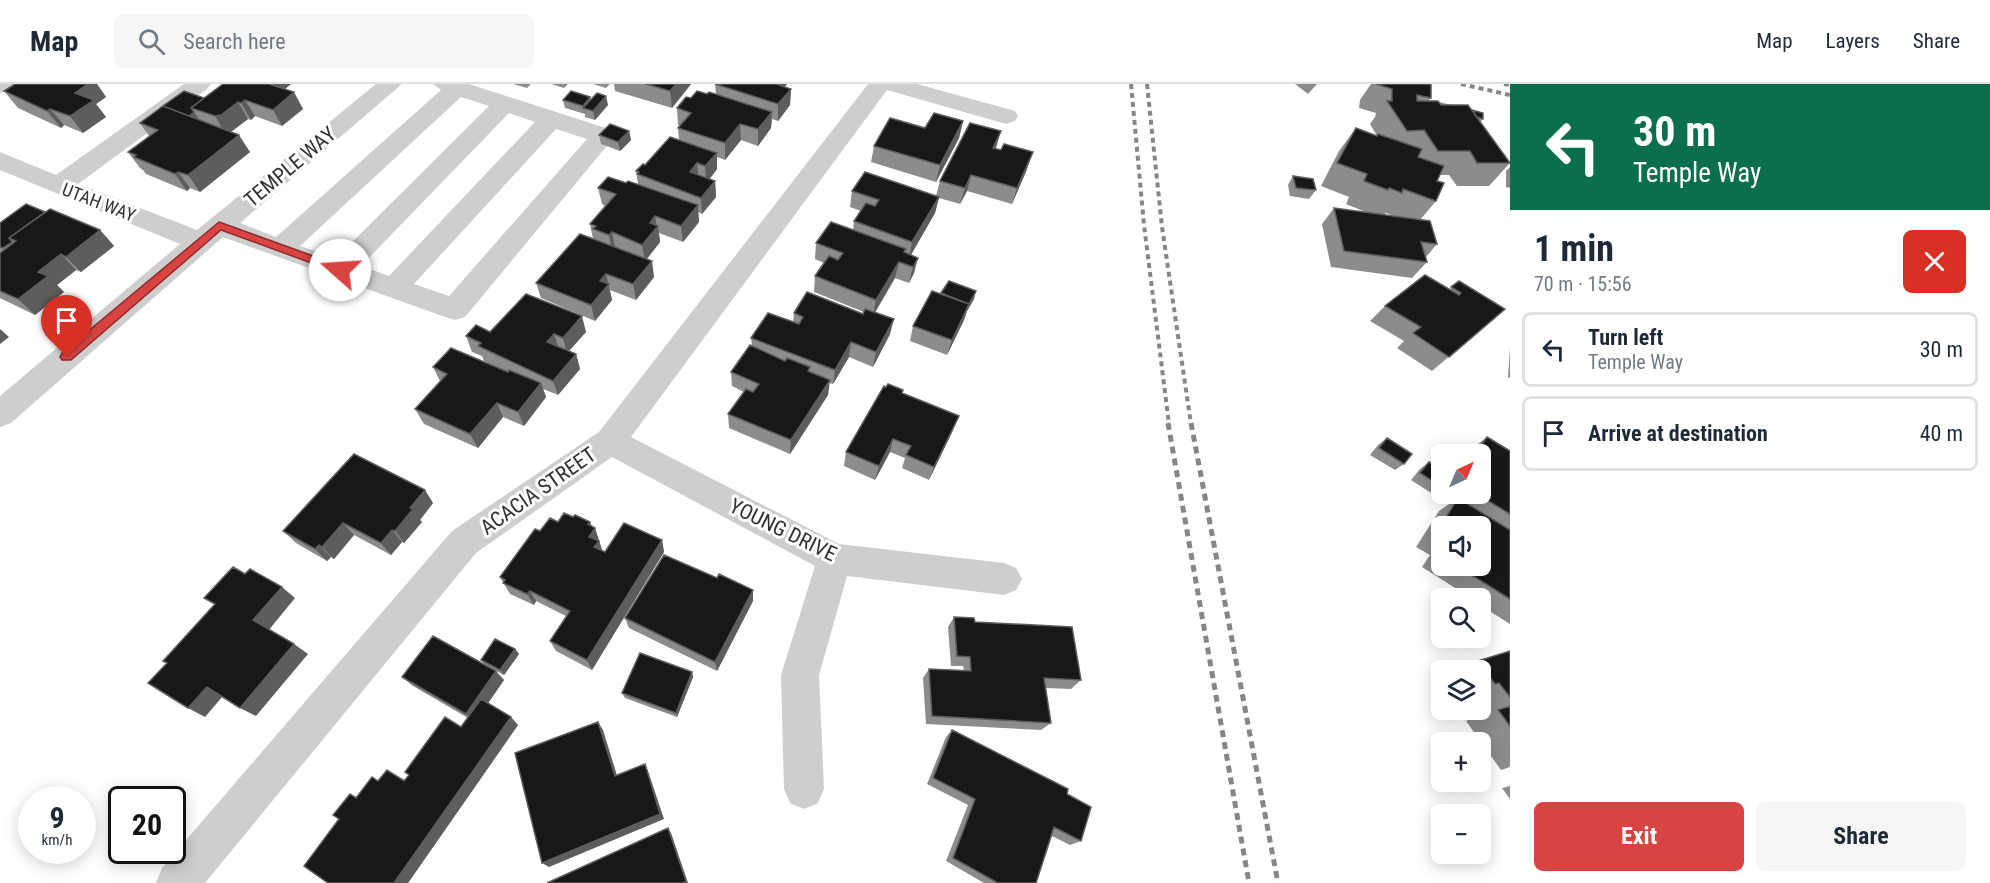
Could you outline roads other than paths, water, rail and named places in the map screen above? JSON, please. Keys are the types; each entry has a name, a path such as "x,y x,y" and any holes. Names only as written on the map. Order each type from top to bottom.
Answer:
{"street":[{"path":"58,186 199,84"},
{"name":"TEMPLE WAY","path":"0,414 209,234 390,84"},
{"name":"ACACIA STREET","path":"177,883 464,542 610,441 880,84"},
{"path":"891,84 1006,116"},
{"path":"280,249 451,86 551,119 394,288"},
{"path":"340,270 505,104"},
{"name":"UTAH WAY","path":"0,160 58,186 209,234 280,249 455,309 603,136 551,119"},
{"name":"YOUNG DRIVE","path":"610,441 835,559 1004,579"},
{"path":"804,789 800,675 835,559"}],"railway":[{"path":"1131,84 1144,225 1169,424"},
{"path":"1147,84 1162,227 1191,424"},
{"path":"1461,84 1510,95"},
{"path":"1504,84 1510,85"},
{"path":"1168,423 1249,883"},
{"path":"1191,423 1278,883"}]}
